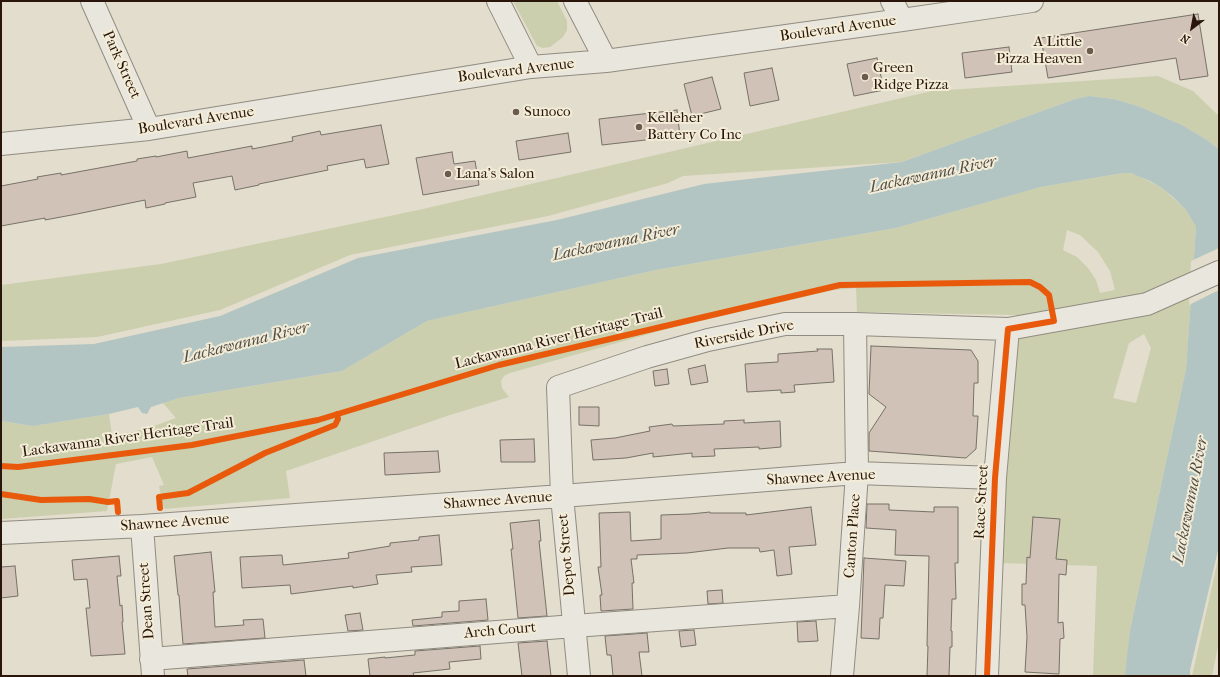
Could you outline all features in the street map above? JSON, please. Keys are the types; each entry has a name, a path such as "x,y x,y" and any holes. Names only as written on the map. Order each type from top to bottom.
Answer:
{"street":[{"name":"Park Street","path":"92,1 149,129"},
{"path":"498,1 531,67"},
{"path":"575,1 606,61"},
{"path":"892,1 902,20"},
{"name":"Boulevard Avenue","path":"1,144 149,129 531,67 606,61 1032,1"},
{"name":"Riverside Drive","path":"558,387 647,357 708,340 785,324 854,324 1008,329 1147,304 1219,272"},
{"name":"Canton Place","path":"842,676 857,473 854,324"},
{"name":"Race Street","path":"987,676 995,478 1008,329"},
{"name":"Depot Street","path":"558,387 562,496 579,676"},
{"name":"Shawnee Avenue","path":"1,533 142,526 857,473 995,478"},
{"name":"Dean Street","path":"142,526 152,668"},
{"name":"Arch Court","path":"152,668 574,626 848,606"}],"green space":[{"path":"513,1 557,1 567,21 567,30 563,37 550,47 543,48 537,46"},
{"path":"1158,76 1193,91 1219,116 1219,149 1182,125 1138,106 1114,99 1089,96 1075,99 902,162 683,176 668,183 548,216 350,255 220,310 97,337 1,341 1,285 161,264 423,209 932,91"},
{"path":"1123,173 1131,173 1162,188 1186,210 1196,227 1186,369 1130,630 1126,676 1093,676 1097,566 1000,563 1013,398 1016,315 857,312 856,288 834,290 674,327 510,373 504,376 501,381 502,388 509,397 450,415 286,471 290,498 164,509 159,486 164,485 152,457 116,464 107,511 1,519 1,421 33,426 109,414 112,435 133,432 176,418 163,403 179,398 342,371 427,321 656,270 896,228 1041,187","holes":["1067,230 1080,235 1098,252 1110,271 1115,290 1100,293 1096,280 1088,268 1077,257 1063,250","1144,334 1151,348 1136,403 1113,398 1129,343"]},
{"path":"1219,555 1219,641 1212,676 1192,676"}],"water":[{"name":"Lackawanna River","path":"1089,96 1114,99 1138,106 1182,125 1219,149 1219,546 1190,670 1190,676 1125,676 1130,630 1186,369 1196,227 1186,210 1173,197 1150,181 1131,173 1123,173 1041,187 896,228 656,270 427,321 342,371 179,398 151,407 147,414 142,413 138,407 109,414 33,426 1,421 1,347 94,344 220,316 358,258 557,220 704,184 902,162 1075,99"}],"pier":[{"path":"1219,248 1219,290 1189,305 1191,261"}],"building":[{"path":"1198,14 1208,76 1180,80 1176,58 1048,78 1041,38"},
{"path":"1009,47 1012,72 965,78 962,53"},
{"name":"Green Ridge Pizza","path":"877,58 884,90 854,96 847,64"},
{"path":"772,68 779,100 750,106 744,73"},
{"path":"712,77 721,109 692,116 684,84"},
{"name":"Kelleher Battery Co Inc","path":"677,110 680,136 602,145 599,119"},
{"path":"381,125 389,164 366,168 364,159 327,166 328,170 235,190 232,176 193,183 196,197 165,204 146,208 145,200 45,220 45,218 1,226 1,186 38,179 37,177 61,173 61,175 137,161 137,159 187,151 188,158 252,146 252,149 293,141 292,137 320,131 321,135"},
{"path":"568,133 571,152 519,160 516,141"},
{"name":"Lana's Salon","path":"452,152 454,164 475,161 479,185 423,195 416,158"},
{"path":"871,346 971,350 978,361 978,383 974,383 973,416 978,416 976,449 966,458 869,451 869,433 886,407 869,394"},
{"path":"817,349 832,349 834,382 794,385 795,392 781,393 781,390 747,392 745,364 778,362 778,354 818,351"},
{"path":"705,365 708,382 691,385 688,369"},
{"path":"667,369 669,384 655,386 653,371"},
{"path":"579,407 599,407 599,426 579,425"},
{"path":"744,420 744,423 780,421 781,447 759,449 759,447 714,449 715,456 692,457 692,453 653,457 653,453 626,458 593,460 591,440 615,438 650,431 649,427 672,424 673,426 724,424 724,421"},
{"path":"534,439 535,462 501,462 500,440"},
{"path":"438,451 440,472 385,475 384,453"},
{"path":"867,504 889,504 889,510 934,512 934,507 958,507 958,563 955,563 956,599 952,599 952,647 950,647 949,676 927,676 929,556 895,555 896,530 866,528"},
{"path":"811,507 816,545 789,547 792,574 777,576 774,550 760,552 759,548 728,548 687,553 637,555 637,559 631,559 634,583 632,583 633,609 601,611 600,595 602,595 598,567 601,567 599,513 630,512 631,541 661,539 661,515 710,512 746,513 746,515"},
{"path":"1033,517 1060,519 1056,559 1067,560 1066,575 1059,574 1058,623 1063,622 1064,638 1060,639 1059,674 1025,672 1027,637 1025,605 1022,605 1022,584 1026,584 1027,557 1030,558"},
{"path":"539,520 541,541 539,541 547,616 518,618 510,523"},
{"path":"439,535 442,565 411,567 412,572 376,575 378,584 291,594 290,585 242,588 240,557 282,555 283,565 349,558 348,553 390,546 390,543 419,540 419,537"},
{"path":"211,552 215,592 213,592 215,627 244,625 243,620 263,619 265,638 183,644 174,556"},
{"path":"119,556 121,576 117,576 120,606 122,605 125,654 91,656 86,608 90,608 87,579 74,580 72,560"},
{"path":"864,558 906,561 904,586 885,585 883,618 880,618 879,639 861,638"},
{"path":"15,566 18,596 1,598 1,567"},
{"path":"722,590 723,603 708,604 707,591"},
{"path":"486,599 488,620 413,626 412,620 442,617 442,612 459,611 459,601"},
{"path":"360,613 363,630 348,631 345,615"},
{"path":"816,621 818,641 798,642 797,622"},
{"path":"694,630 696,645 681,647 679,631"},
{"path":"647,633 649,652 639,652 642,676 613,676 611,655 607,655 605,636"},
{"path":"547,641 551,676 522,676 518,643"},
{"path":"480,646 481,659 449,662 450,669 413,673 414,676 370,676 368,659 415,655 415,651"},
{"path":"304,660 306,676 188,676 187,669"}],"cycle path":[{"name":"Lackawanna River Heritage Trail","path":"1,466 18,467 192,445 318,420 499,365 840,285 1030,282 1040,287 1049,295 1054,321 1008,329 995,478 987,676"},
{"path":"160,508 159,497 188,493 265,453 335,425 338,419 337,414"},
{"path":"1,494 41,500 89,499 108,502 117,501 118,512"}],"place":[{"name":"A Little Pizza Heaven","path":"1090,51"},
{"name":"Green Ridge Pizza","path":"865,77"},
{"name":"Sunoco","path":"516,112"},
{"name":"Kelleher Battery Co Inc","path":"639,127"},
{"name":"Lana's Salon","path":"448,174"}]}
